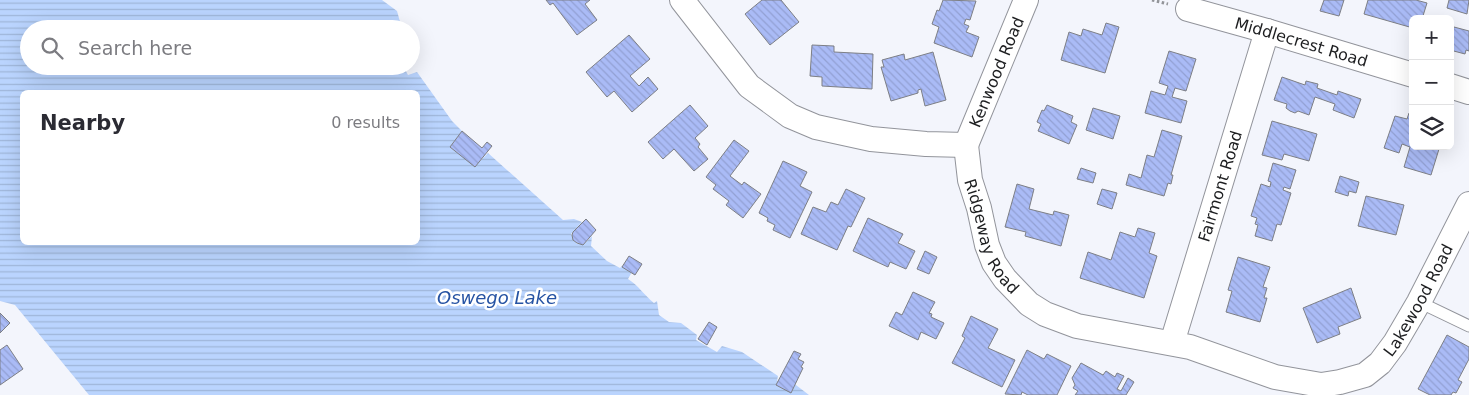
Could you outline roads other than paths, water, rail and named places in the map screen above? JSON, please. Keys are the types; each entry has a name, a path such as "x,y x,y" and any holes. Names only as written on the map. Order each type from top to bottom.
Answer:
{"street":[{"path":"682,0 748,86 790,116 816,127 871,138 926,144 966,145"},
{"name":"Kenwood Road","path":"966,145 1026,0"},
{"name":"Middlecrest Road","path":"1188,9 1409,74"},
{"name":"Fairmont Road","path":"1172,343 1267,31"},
{"path":"1454,87 1469,92"},
{"name":"Ridgeway Road","path":"966,145 970,180 979,208 986,245 994,263 1004,279 1016,292 1029,304 1045,314 1077,326 1190,347 1275,377 1321,385 1357,387"},
{"name":"Lakewood Road","path":"1357,387 1365,375 1380,364 1395,343 1419,302 1469,204"}],"lane":[{"path":"1419,302 1469,326"}],"water":[{"name":"Oswego Lake","path":"0,0 382,0 397,11 400,20 20,20 20,75 419,75 452,121 462,131 450,147 475,166 488,153 563,220 574,219 582,222 571,234 577,244 584,244 592,236 591,246 607,261 632,272 628,279 654,303 657,301 659,315 669,322 681,323 697,335 696,340 717,352 722,346 742,352 778,376 777,381 790,386 792,382 809,395 89,395 15,305 0,301"}]}
